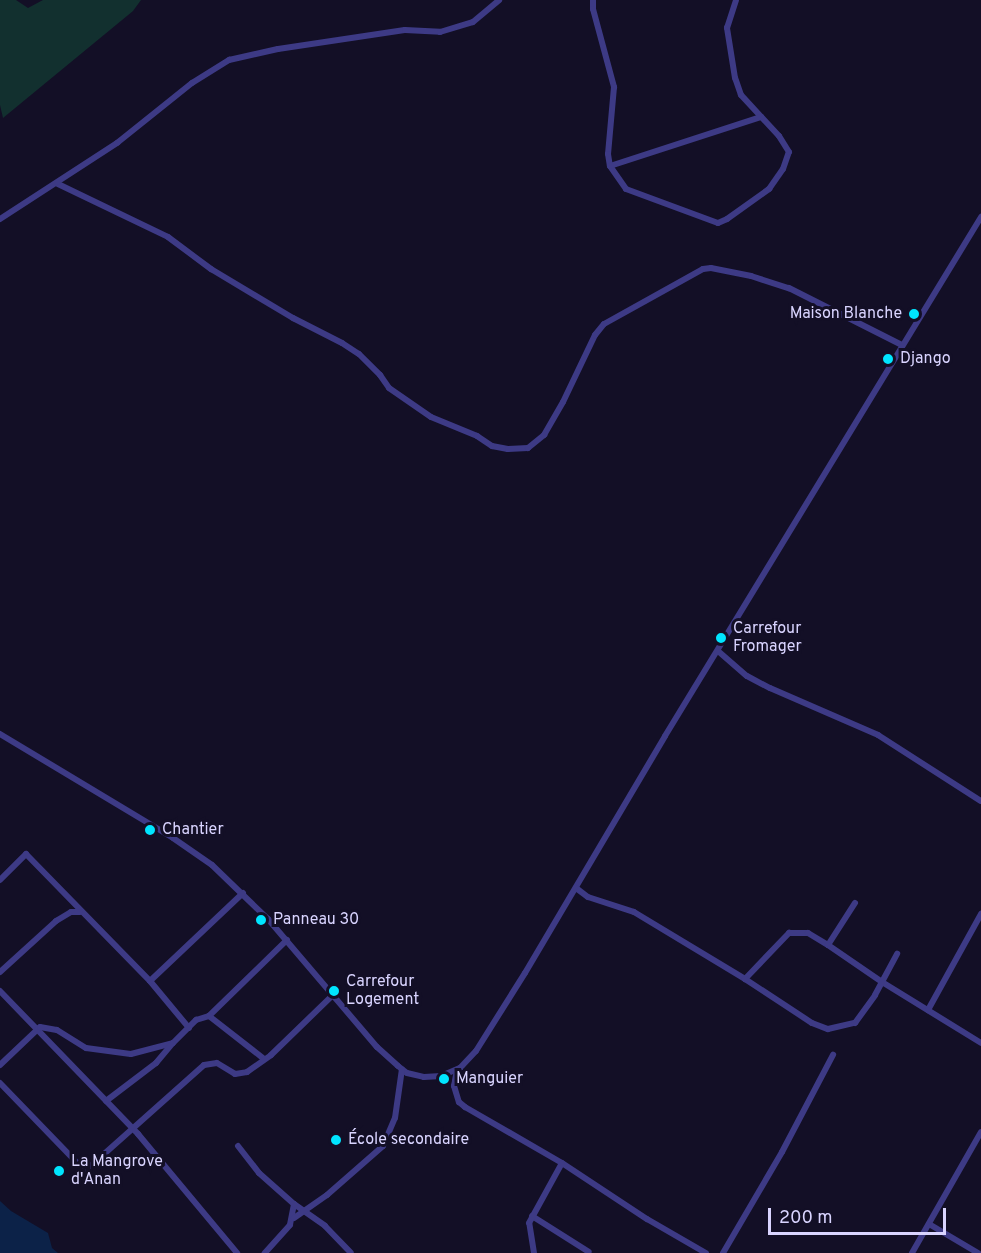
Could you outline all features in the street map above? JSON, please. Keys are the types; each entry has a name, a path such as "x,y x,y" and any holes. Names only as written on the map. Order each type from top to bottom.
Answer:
{"street":[{"path":"0,219 58,184 103,150 117,143 192,83 229,60 278,49 405,30 440,32 473,22 499,0"},
{"path":"593,0 592,9 614,87 608,154 610,166 626,189 722,223 769,189 783,169 789,155 789,149 779,136 741,95 735,78 727,28 736,0"},
{"path":"610,166 761,117"},
{"path":"58,184 168,237 211,269 293,318 342,343 366,361 389,388 431,417 477,436 492,446 508,449 528,448 544,435 563,402 595,335 604,324 703,269 711,268 751,276 789,288 902,345"},
{"path":"0,734 173,838 212,865 243,893 377,1047 402,1069 415,1076 433,1077 457,1070 476,1051 576,888 664,736 981,217"},
{"path":"718,651 747,676 878,735 981,801"},
{"path":"0,880 26,854 150,981 189,1028"},
{"path":"576,888 588,897 634,912 745,979 812,1023 828,1029 855,1023 897,954"},
{"path":"150,981 243,893"},
{"path":"828,945 855,903"},
{"path":"0,972 56,921 71,912 81,912"},
{"path":"928,1010 981,915"},
{"path":"745,979 789,933 808,933 981,1043"},
{"path":"106,1101 156,1063 196,1020 209,1016 286,940"},
{"path":"0,991 106,1101 202,1209 237,1253"},
{"path":"0,1083 85,1171 204,1065 217,1063 228,1071 243,1074 263,1058 271,1055 333,994"},
{"path":"209,1016 263,1058"},
{"path":"0,1065 36,1030 46,1026 86,1048 116,1054 131,1054 173,1043"},
{"path":"723,1253 782,1152 833,1055"},
{"path":"294,1218 306,1211 383,1146 395,1118 402,1069"},
{"path":"457,1070 454,1086 459,1102 562,1163 646,1219 706,1253"},
{"path":"912,1253 981,1132"},
{"path":"238,1146 259,1173 294,1204 306,1211 351,1253"},
{"path":"534,1253 530,1235 532,1216 562,1163"},
{"path":"265,1253 286,1233 294,1218 294,1204"},
{"path":"532,1216 589,1252"},
{"path":"929,1224 978,1253"}],"green space":[{"path":"0,0 16,0 28,8 43,0 141,0 133,11 3,118 0,105"}],"water":[{"path":"0,1201 11,1211 48,1233 52,1248 58,1253 0,1253"}],"place":[{"name":"Maison Blanche","path":"914,314"},
{"name":"Django","path":"888,359"},
{"name":"Carrefour Fromager","path":"721,638"},
{"name":"Chantier","path":"150,830"},
{"name":"Panneau 30","path":"261,920"},
{"name":"Carrefour Logement","path":"334,991"},
{"name":"Manguier","path":"444,1079"},
{"name":"École secondaire","path":"336,1140"},
{"name":"La Mangrove d'Anan","path":"59,1171"}]}
